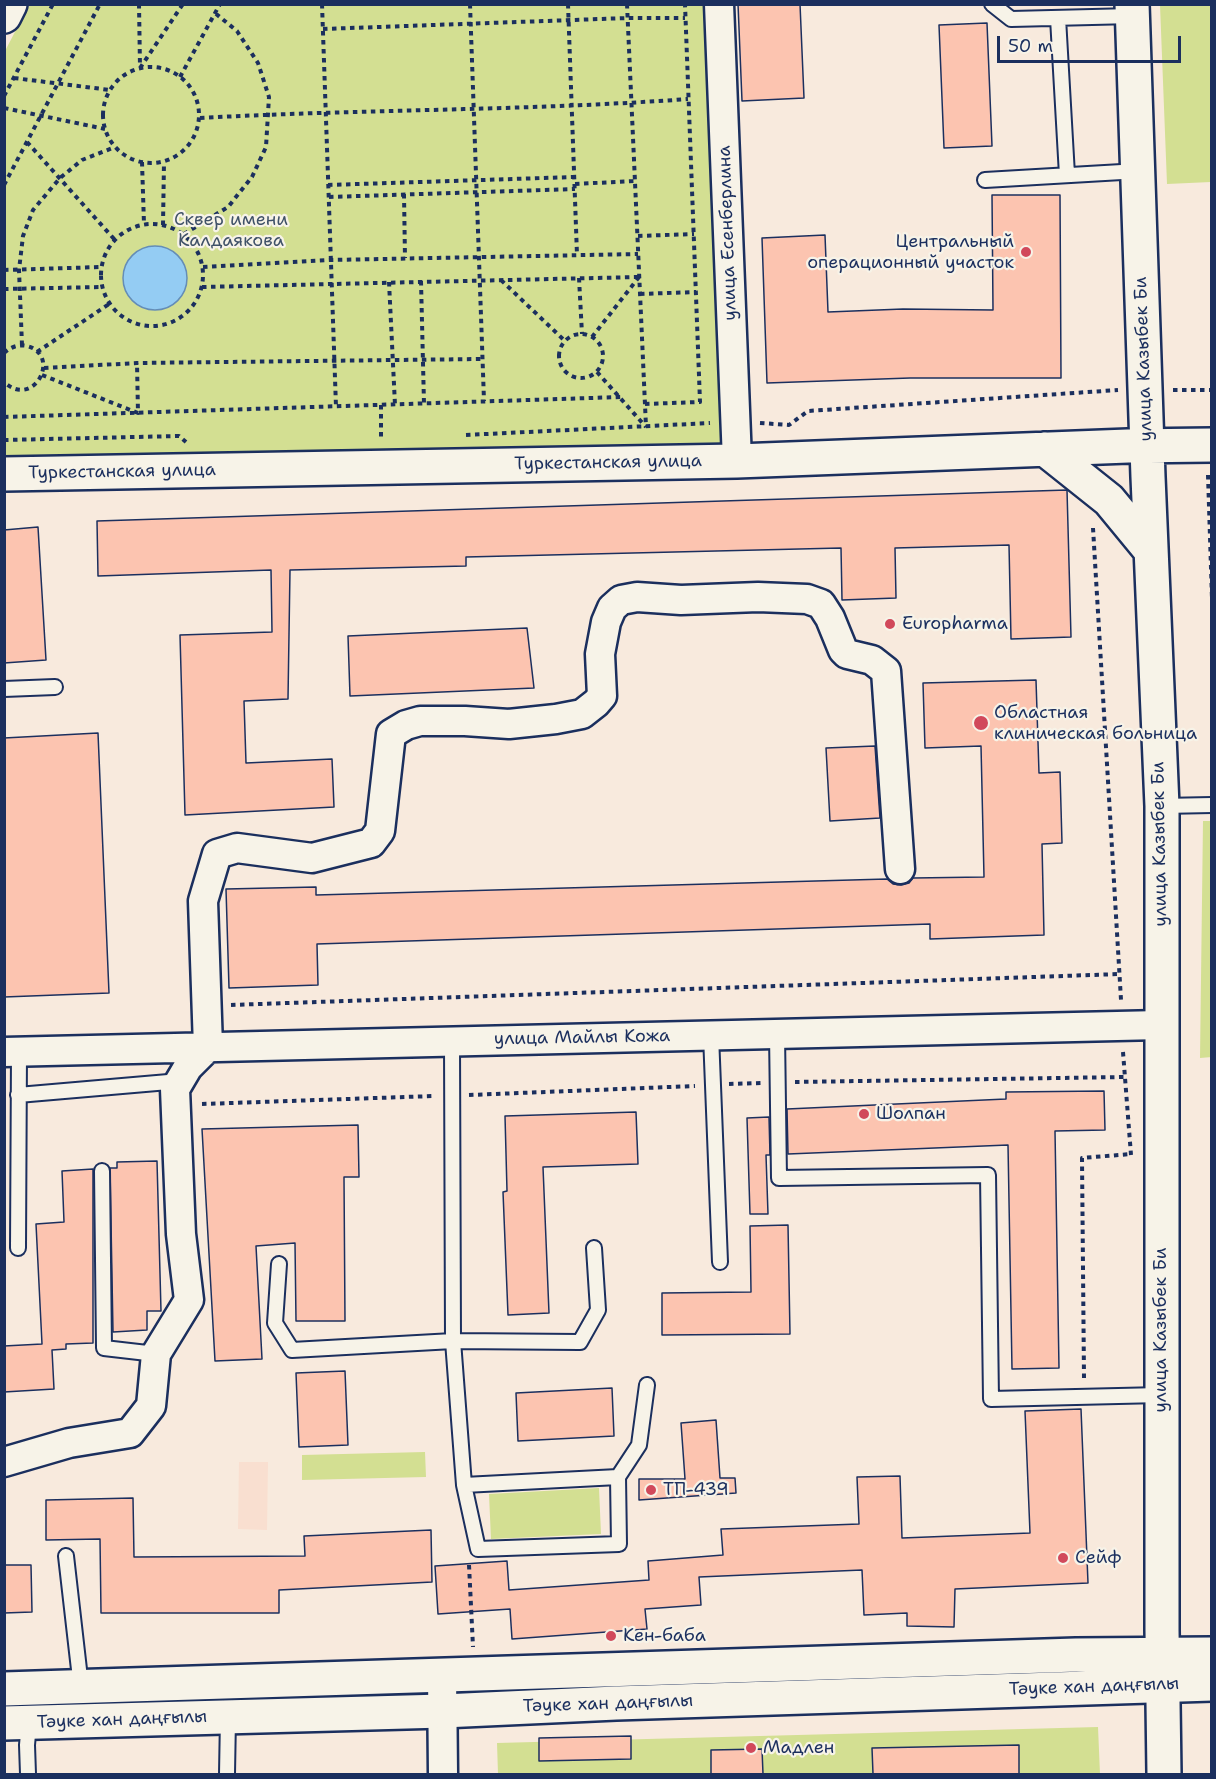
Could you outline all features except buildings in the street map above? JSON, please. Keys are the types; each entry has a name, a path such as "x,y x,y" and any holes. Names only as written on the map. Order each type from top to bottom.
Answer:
{"main road":[{"path":"4,16 10,4"},
{"name":"улица Казыбек Би","path":"1133,10 1147,445 1162,806 1160,1025 1164,1774"},
{"name":"Туркестанская улица","path":"4,474 737,461 1147,445 1209,460"},
{"path":"1044,449 1109,500 1151,551"},
{"name":"Тәуке хан даңғылы","path":"16,1723 443,1711 652,1701 1162,1670 1212,1654"},
{"name":"Тәуке хан даңғылы","path":"4,1689 1064,1655 1162,1670 1212,1684"}],"street":[{"name":"улица Есенберлина","path":"719,4 737,461"},
{"path":"4,1462 69,1443 130,1433 151,1406 156,1354 189,1300 181,1234 178,1093 188,1068 208,1047 203,901 217,854 237,848 312,858 371,843 380,831 391,734 406,725 420,721 509,724 582,714 596,704 602,696 600,654 606,622 612,608 621,600 637,597 681,600 758,597 807,599 821,604 847,654 872,660 886,671 900,868"},
{"name":"улица Майлы Кожа","path":"12,1052 1160,1025"},
{"path":"442,1675 441,1731 444,1774"}],"lane":[{"path":"992,4 1011,19 1058,18 1133,10"},
{"path":"1058,18 1067,175"},
{"path":"985,180 1139,171"},
{"path":"4,689 55,687"},
{"path":"1162,806 1212,805"},
{"path":"777,1034 779,1178 988,1175 992,1398 1161,1395"},
{"path":"711,1035 720,1262"},
{"path":"452,1042 453,1341 464,1485 478,1549 619,1544 618,1477 639,1444 647,1385"},
{"path":"12,1052 18,1095 18,1248"},
{"path":"18,1095 178,1093"},
{"path":"102,1171 104,1348 156,1354"},
{"path":"279,1264 275,1323 292,1350 453,1341 580,1342 598,1310 594,1248"},
{"path":"464,1485 618,1477"},
{"path":"66,1556 81,1687"},
{"path":"227,1774 228,1717"},
{"path":"16,1723 27,1745 28,1774"}],"path":[{"path":"4,96 53,4"},
{"path":"4,185 100,4"},
{"path":"139,4 140,68"},
{"path":"140,68 183,4"},
{"path":"180,76 220,4"},
{"path":"322,4 336,407"},
{"path":"470,4 483,401"},
{"path":"568,4 578,255"},
{"path":"627,4 646,427"},
{"path":"645,404 700,402 685,4"},
{"path":"184,234 228,207 252,177 266,147 268,97 258,63 237,31 215,13"},
{"path":"323,29 685,18"},
{"path":"156,67 180,76 193,90 197,99 200,118 197,131 190,144 175,158 164,162 151,164 125,156 115,147 105,129 104,107 110,90 125,75 140,68 156,67"},
{"path":"14,78 110,90"},
{"path":"200,118 632,103 688,99"},
{"path":"4,108 105,129"},
{"path":"27,142 115,240"},
{"path":"22,345 19,270 23,236 33,210 60,178 82,160 115,147"},
{"path":"142,162 144,224"},
{"path":"164,162 164,225"},
{"path":"328,185 574,177"},
{"path":"329,197 476,192 635,181"},
{"path":"404,194 405,258"},
{"path":"144,224 164,225 184,234 197,250 203,267 202,287 197,300 185,314 165,325 143,326 132,323 117,313 110,304 102,287 101,267 105,253 123,232 144,224"},
{"path":"637,236 694,234"},
{"path":"203,267 331,260 638,254"},
{"path":"4,270 101,267"},
{"path":"202,287 639,277"},
{"path":"592,337 639,277"},
{"path":"579,278 582,334"},
{"path":"501,280 565,341"},
{"path":"421,281 424,404"},
{"path":"389,282 395,405"},
{"path":"4,290 102,287"},
{"path":"640,294 696,292"},
{"path":"37,352 110,304"},
{"path":"582,334 592,337 600,344 603,363 597,372 581,378 567,373 561,366 559,358 560,349 565,341 572,336 582,334"},
{"path":"4,353 12,347 22,345 31,348 42,359 44,368 36,385 26,389 17,389 5,383"},
{"path":"44,368 137,363 482,359"},
{"path":"137,363 138,413"},
{"path":"597,372 646,427"},
{"path":"42,375 138,413"},
{"path":"462,435 736,421 789,425 808,411 1125,390"},
{"path":"1173,390 1212,390"},
{"path":"4,417 621,397"},
{"path":"381,405 381,438 393,438"},
{"path":"1209,460 1212,599"},
{"path":"1093,520 1131,1166"},
{"path":"207,1006 1120,974"},
{"path":"178,1093 452,1096 777,1083 1125,1077"},
{"path":"1085,1396 1082,1158 1131,1154"},
{"path":"469,1564 473,1654"}],"shaded area":[{"path":"239,1462 268,1462 267,1530 238,1529"}],"green space":[{"name":"Сквер имени Калдаякова","path":"29,5 714,5 728,446 5,461 5,51"},
{"path":"1160,5 1211,5 1211,182 1167,184"},
{"path":"1203,821 1212,821 1212,1057 1200,1058"},
{"path":"425,1452 426,1477 302,1480 302,1455"},
{"path":"599,1488 601,1534 491,1539 489,1494"},
{"path":"1098,1727 1100,1774 498,1774 497,1743"}],"water":[{"path":"149,246 161,246 178,255 185,266 187,278 185,290 178,301 161,310 149,310 137,305 128,296 123,284 123,272 128,260 137,251"}],"place":[{"name":"Центральный операционный участок","path":"1026,252"},
{"name":"Europharma","path":"890,624"},
{"name":"Областная клиническая больница","path":"981,723"},
{"name":"Шолпан","path":"864,1114"},
{"name":"ТП-439","path":"651,1490"},
{"name":"Сейф","path":"1063,1558"},
{"name":"Кен-баба","path":"611,1636"},
{"name":"Мадлен","path":"751,1748"}]}
